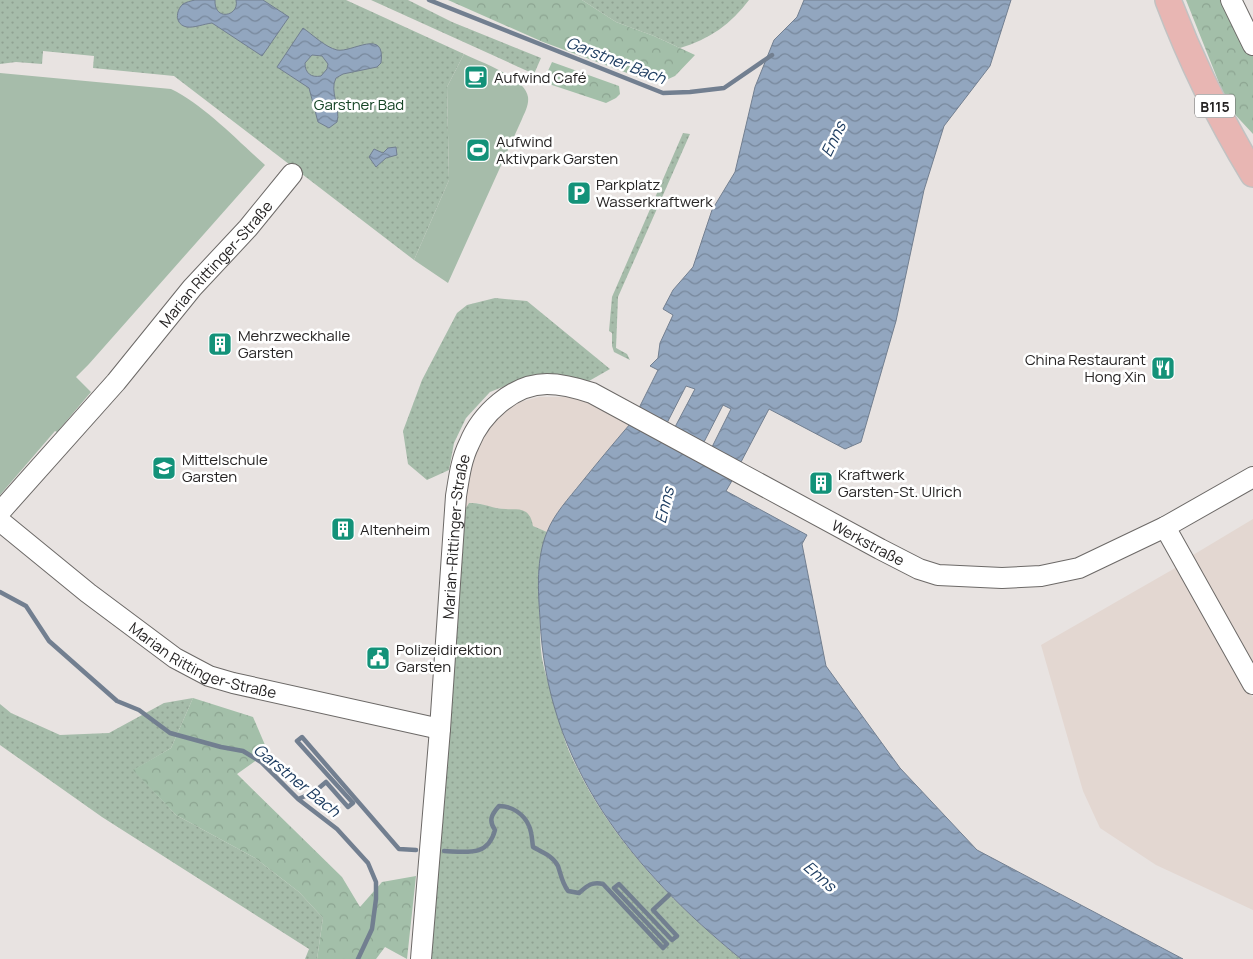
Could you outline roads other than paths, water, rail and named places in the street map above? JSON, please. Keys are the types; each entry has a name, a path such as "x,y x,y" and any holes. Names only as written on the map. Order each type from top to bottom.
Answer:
{"main road":[{"name":"B115","path":"1168,0 1181,36 1208,94 1253,174"}],"street":[{"path":"1231,0 1253,45"},
{"name":"Marian Rittinger-Straße","path":"0,512 116,382 192,288 248,228 292,174"},
{"name":"Marian-Rittinger-Straße","path":"421,959 440,730 456,496 461,465 469,443 480,423 507,398 524,389 545,384 568,385 592,393"},
{"name":"Werkstraße","path":"592,393 919,570 944,576 1022,578 1079,568 1165,527 1253,476"},
{"name":"Marian Rittinger-Straße","path":"0,521 88,593 176,658 209,676 440,730"},
{"path":"1165,527 1253,684"}],"water":[{"path":"195,0 215,0 218,12 227,14 234,10 236,0 263,0 289,17 262,56 212,23 190,27 180,24 178,14 180,7 184,3"},
{"name":"Enns","path":"804,0 1011,0 990,66 944,126 924,190 896,321 861,442 845,449 769,409 741,462 712,447 731,409 723,405 704,442 675,427 695,389 686,386 667,423 639,408 658,370 650,366 658,358 660,343 673,315 663,309 673,290 693,267 712,210 735,172 755,87 774,40 797,17"},
{"path":"303,28 324,44 337,50 373,44 378,46 381,52 381,63 377,67 343,74 336,78 334,94 338,117 337,122 329,128 318,122 309,88 277,67","holes":["312,55 322,56 328,64 327,69 321,76 309,74 305,63"]},
{"path":"396,147 397,155 386,158 376,167 369,157 374,149 383,153 388,148"},
{"name":"Enns","path":"630,424 733,479 726,491 807,535 802,544 826,666 900,768 977,850 1183,959 741,959 701,925 664,889 631,851 602,810 577,767 559,721 546,671 538,586 543,542 550,525 562,506"}],"waterway":[{"name":"Garstner Bach","path":"429,0 663,93 724,88 772,55"},
{"name":"Garstner Bach","path":"0,592 26,606 49,641 117,701 139,710 170,733 243,751 261,762 298,799 337,829 368,863 376,882 372,929 358,959"},
{"path":"298,799 313,793 326,782 348,807 353,803 297,741 302,737 399,849 416,850"},
{"path":"444,851 468,852 482,849 492,839 495,830 491,820 493,814 499,806 504,806 521,814 530,828 533,847 556,863 568,891 579,893 587,886 603,884 663,948 667,944 614,888 619,884 672,940 677,936 653,910 669,895"}],"place":[{"name":"Aufwind Café","path":"476,77"},
{"name":"Aufwind Aktivpark Garsten","path":"478,150"},
{"name":"Parkplatz Wasserkraftwerk","path":"579,193"},
{"name":"Mehrzweckhalle Garsten","path":"220,344"},
{"name":"China Restaurant Hong Xin","path":"1163,368"},
{"name":"Mittelschule Garsten","path":"164,468"},
{"name":"Kraftwerk Garsten-St. Ulrich","path":"821,483"},
{"name":"Altenheim","path":"343,529"},
{"name":"Polizeidirektion Garsten","path":"378,658"}],"park label":[{"name":"Garstner Bad","path":"359,104"}]}
